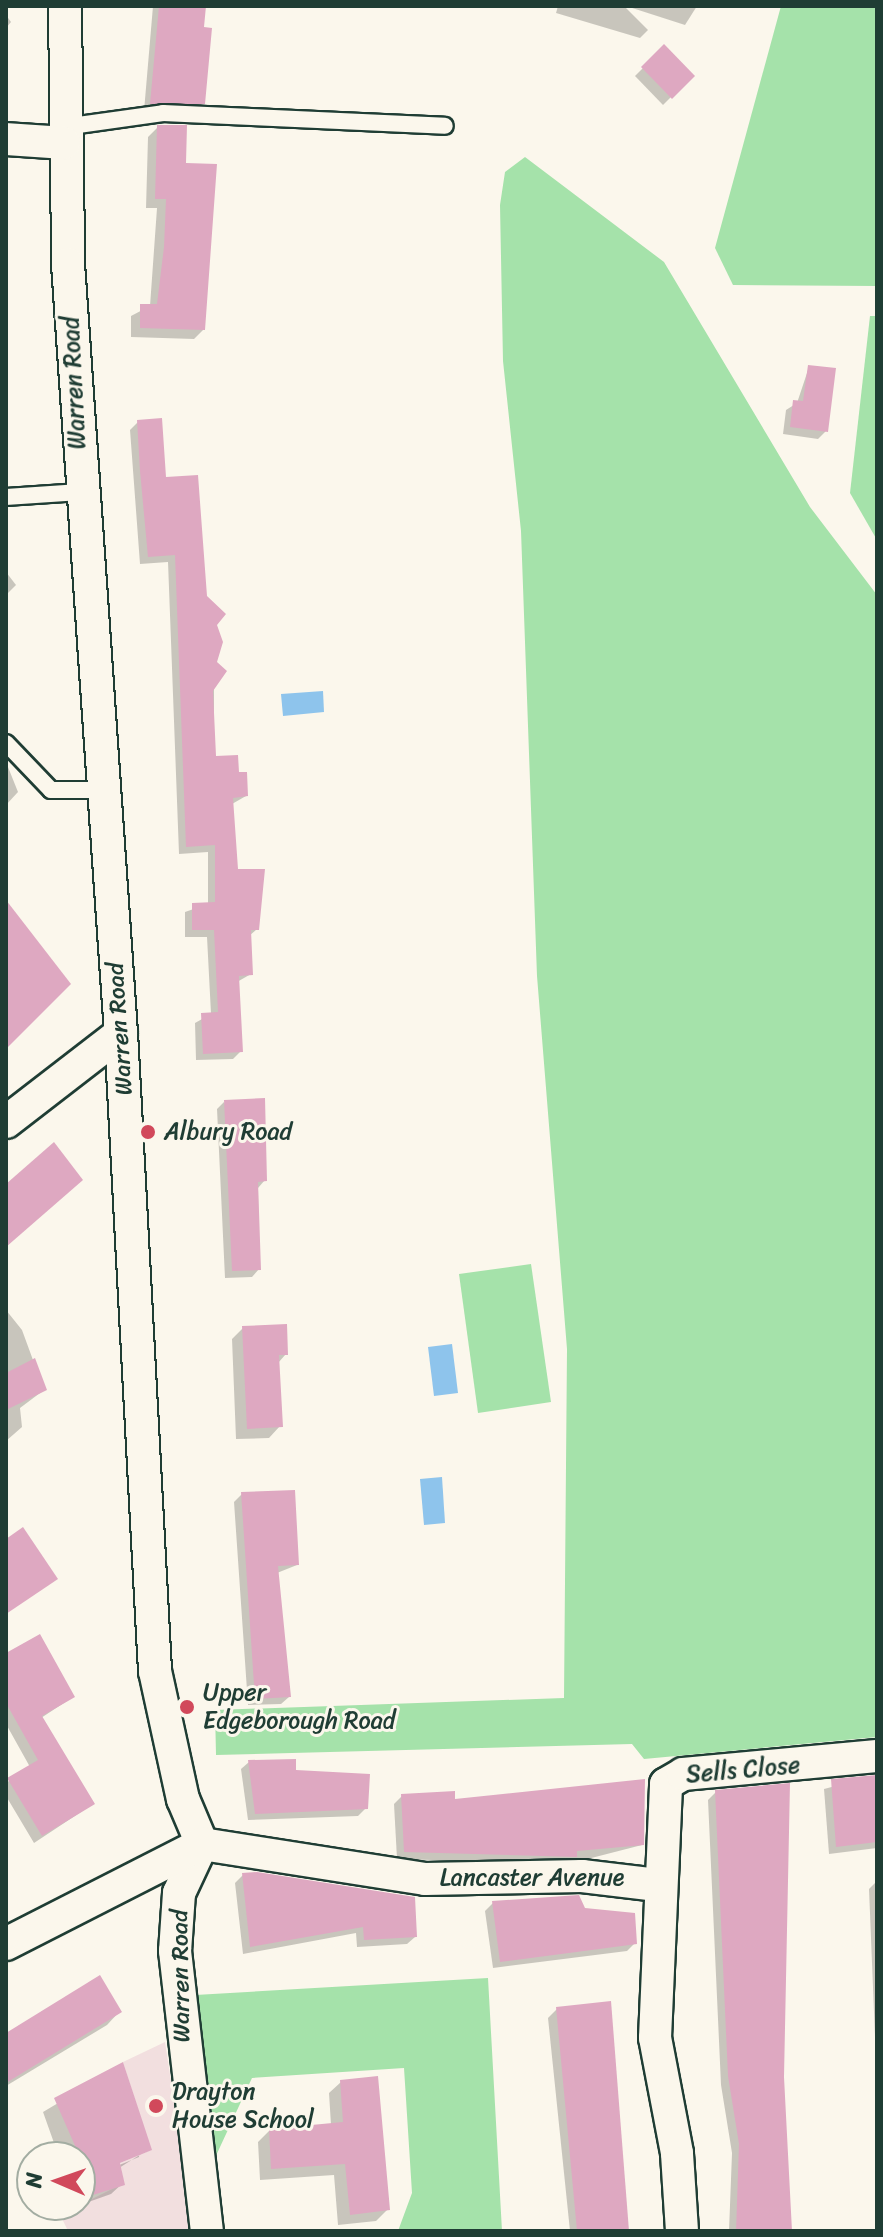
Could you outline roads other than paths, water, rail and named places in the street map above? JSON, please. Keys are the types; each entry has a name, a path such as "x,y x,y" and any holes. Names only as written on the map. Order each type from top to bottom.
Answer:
{"street":[{"name":"Warren Road","path":"65,6 64,135 80,492 121,1033 155,1671 183,1799 202,1844 179,1893 182,2055 207,2231"},
{"path":"6,139 64,135"},
{"path":"6,1122 121,1033"},
{"name":"Sells Close","path":"657,1885 662,1796 673,1777 877,1756"},
{"path":"6,1944 202,1844"},
{"name":"Lancaster Avenue","path":"202,1844 441,1880 582,1876 657,1885 655,2038 677,2153 682,2231"}],"lane":[{"path":"64,135 163,113 445,126"},
{"path":"6,497 80,492"},
{"path":"6,743 51,790 103,790"}],"water":[{"path":"323,691 324,712 283,716 281,694"},
{"path":"452,1344 458,1393 434,1396 428,1347"},
{"path":"442,1477 445,1523 424,1525 420,1479"}],"place":[{"name":"Albury Road","path":"148,1132"},
{"name":"Upper Edgeborough Road","path":"187,1707"},
{"name":"Drayton House School","path":"156,2106"}]}
